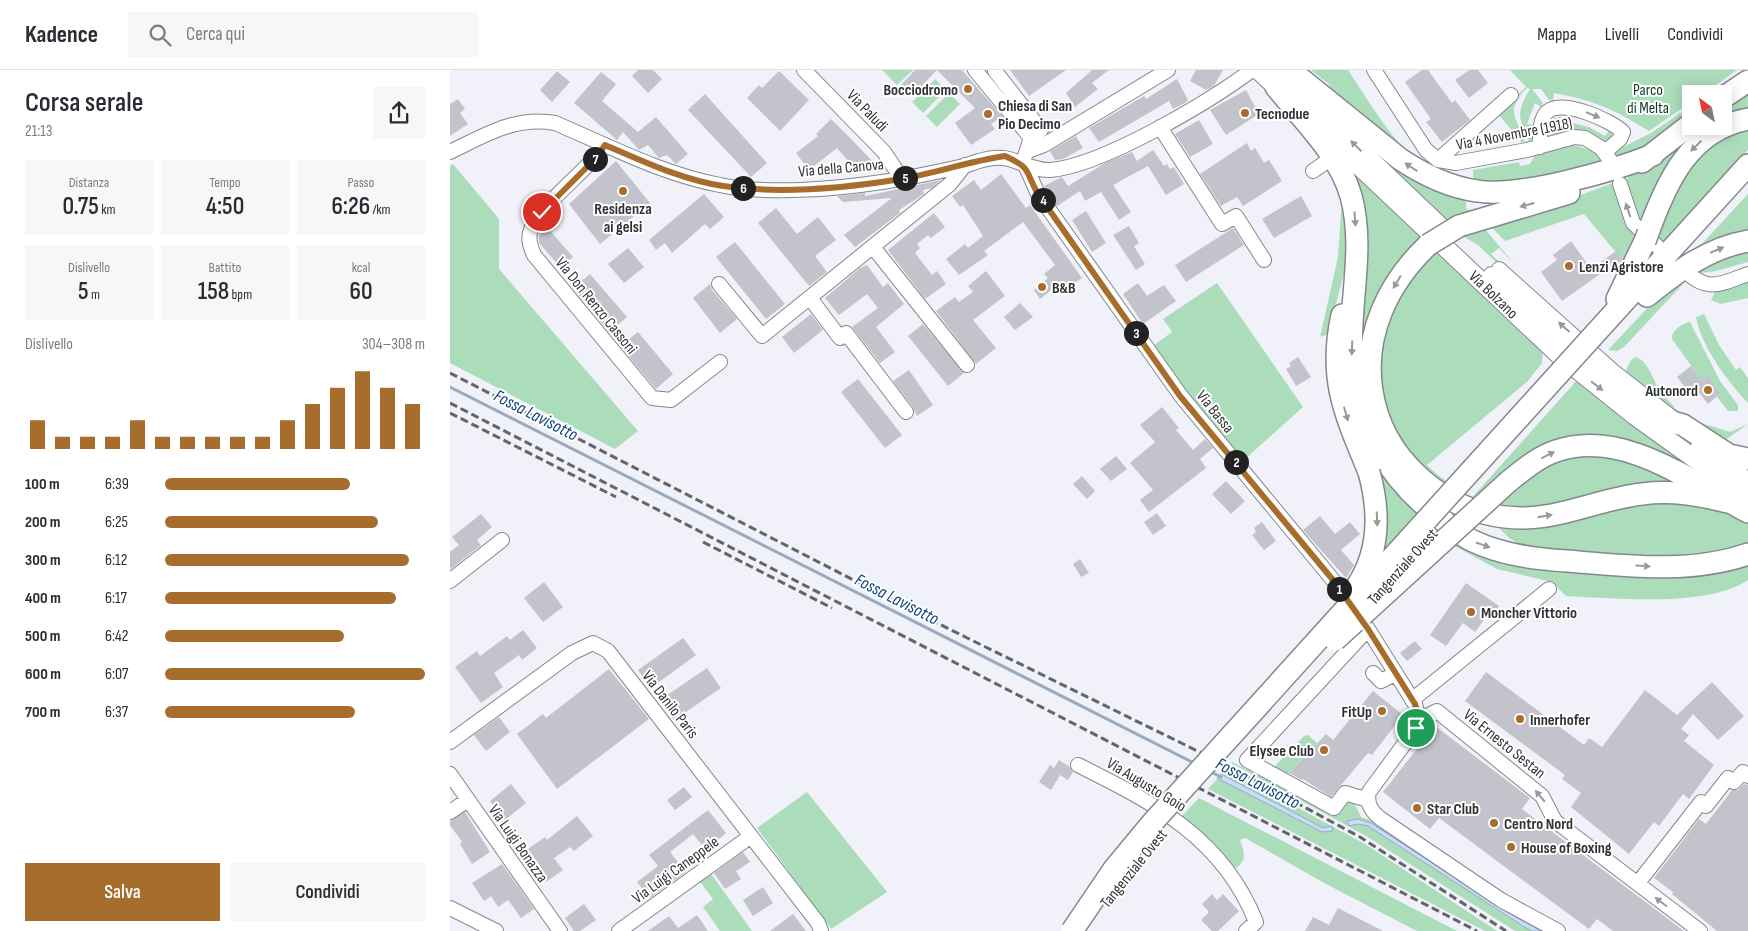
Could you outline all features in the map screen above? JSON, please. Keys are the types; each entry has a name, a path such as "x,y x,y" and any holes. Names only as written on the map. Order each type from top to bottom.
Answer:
{"highway":[{"path":"1290,70 1400,159 1419,172 1455,187 1479,192 1530,188 1617,168 1652,154"},
{"path":"1276,78 1333,157 1346,180 1354,210 1356,264 1352,364 1357,398 1374,442 1386,462 1424,506 1473,541 1504,552 1536,558 1648,566 1688,566 1748,554"},
{"path":"1732,92 1748,81"},
{"path":"1599,337 1651,241 1671,177 1700,142 1743,120"},
{"path":"1682,131 1635,167 1584,189 1459,226 1428,245 1404,270 1379,316 1371,358 1371,385 1377,415 1394,450 1406,465 1432,488 1474,512 1505,519 1523,519 1548,516 1650,493 1693,494 1738,499"},
{"path":"1599,337 1748,165"},
{"path":"1647,296 1748,185"},
{"path":"1647,296 1698,259 1731,244 1748,241"},
{"path":"1324,643 1357,586 1372,553 1378,525 1376,495 1369,472 1347,419 1337,381 1336,355 1341,319 1356,264"},
{"name":"Tangenziale Ovest","path":"1085,931 1123,877 1324,643 1599,337 1647,296"},
{"path":"1656,417 1683,425 1729,455 1748,459"},
{"path":"1324,643 1508,482 1536,460 1556,451 1593,444 1630,451 1738,499 1748,512"},
{"path":"1424,506 1457,503"},
{"name":"Tangenziale Ovest","path":"1072,931 1114,869 1153,822 1324,643"}],"main road":[{"name":"Via Bolzano","path":"1252,71 1276,78 1546,326 1656,417 1748,482"},
{"name":"Via Bolzano","path":"1276,78 1560,355 1738,499"}],"street":[{"name":"Via Paludi","path":"804,70 884,152 902,179"},
{"path":"975,70 1029,144"},
{"path":"1029,144 1044,145 1168,70"},
{"name":"Via 4 Novembre (1918)","path":"1374,70 1426,150 1438,160 1456,163 1540,147 1574,137 1592,140 1608,156 1620,140 1623,132 1590,113 1559,107 1545,115 1540,147"},
{"path":"995,71 1041,130 1029,144 1023,165"},
{"name":"Via della Canova","path":"450,152 504,127 536,120 554,123 669,171 723,186 764,189 864,184 902,179 1005,156 1023,165 1053,170 1080,163 1160,127 1252,71"},
{"path":"1438,160 1511,95"},
{"path":"1160,127 1222,224 1236,216 1264,260"},
{"name":"Via Don Renzo Cassoni","path":"605,145 596,158 542,212 530,231 530,244 534,255 652,398 671,400 720,362"},
{"path":"1312,171 1333,157"},
{"path":"719,284 762,336 950,184 965,165"},
{"name":"Via Bassa","path":"1023,165 1038,194 1180,396 1333,580 1368,629 1394,674 1412,700 1418,712 1419,720"},
{"path":"1620,184 1633,223 1651,241"},
{"path":"873,247 966,365"},
{"path":"1499,269 1626,381 1683,425"},
{"path":"1685,271 1698,283 1707,285 1748,274"},
{"path":"810,298 840,338 846,333 906,412"},
{"path":"1626,381 1636,401"},
{"path":"450,581 502,540"},
{"path":"1412,700 1549,589"},
{"path":"1368,629 1247,760 1334,808 1346,793 1368,800"},
{"name":"Via Danilo Paris","path":"450,742 572,653 593,643 608,651 818,923 821,931"},
{"path":"1373,673 1381,681 1394,674"},
{"name":"Via Ernesto Sestan","path":"1419,720 1438,711 1542,796 1555,821 1700,931"},
{"path":"1419,720 1416,728 1371,788 1368,800 1372,810 1381,819 1501,900 1558,931"},
{"name":"Via Augusto Goio","path":"1078,765 1157,806 1204,842 1246,895 1256,922 1246,931"},
{"path":"1638,884 1700,802 1706,806 1728,778 1734,782 1743,772 1748,776"},
{"name":"Via Luigi Bonazza","path":"450,774 560,931"},
{"path":"450,812 468,800"},
{"name":"Via Luigi Caneppele","path":"619,931 751,836"},
{"path":"450,908 496,931"}],"green space":[{"path":"882,70 913,70 897,85"},
{"path":"1311,70 1348,70 1381,120 1410,154 1325,91 1330,85"},
{"name":"Parco di Melta","path":"1510,70 1737,70 1716,85 1682,85 1682,108 1649,131 1614,111 1582,99 1554,93 1553,101 1549,100 1541,89 1532,89 1543,103 1541,107 1535,103 1527,124 1535,125 1535,139 1530,143 1520,116 1522,104 1530,89 1527,88 1519,97 1514,112 1525,146 1498,114 1526,87"},
{"path":"935,79 946,90 923,113 912,102"},
{"path":"1748,87 1748,112 1732,118 1732,98"},
{"path":"949,93 960,104 937,127 926,116"},
{"path":"1318,100 1466,194 1466,209 1470,210 1472,214 1448,225"},
{"path":"1682,112 1682,123 1646,150 1522,182 1473,184 1473,170 1519,162 1520,166 1530,164 1536,153 1574,145 1597,152 1613,152 1651,133"},
{"path":"1561,116 1560,120 1589,127 1605,136 1610,129 1613,137 1609,142 1604,143 1589,134 1556,136 1552,134 1549,127 1552,119"},
{"path":"1748,123 1748,150 1662,245 1653,237 1693,156 1728,135 1732,135 1732,133"},
{"path":"1685,135 1707,135 1642,226 1624,183 1629,176 1646,167"},
{"path":"1421,162 1453,173 1464,178 1435,173"},
{"path":"1346,163 1426,239 1404,260 1364,397"},
{"path":"453,164 499,219 499,269 638,431 615,449 450,363 450,166"},
{"path":"1615,182 1640,236 1628,267 1584,214 1505,241 1486,222 1578,196"},
{"path":"1343,185 1348,258 1328,334 1320,337 1338,257"},
{"path":"1748,194 1748,234 1699,247"},
{"path":"1480,223 1515,265 1499,248 1491,254 1503,265 1501,267 1478,245 1463,236"},
{"path":"1748,244 1748,262 1716,271 1694,274 1701,261"},
{"path":"1435,247 1543,349 1542,363 1527,382 1427,465 1450,483 1445,489 1395,437 1376,380 1382,320"},
{"path":"1684,277 1683,284 1624,347 1617,351 1608,350 1670,284"},
{"path":"1748,277 1748,298 1721,304 1711,300 1717,288"},
{"path":"1217,283 1303,407 1244,460 1185,392 1153,346 1172,332 1163,319"},
{"path":"1704,314 1719,345 1736,370 1740,367 1748,378 1748,403 1716,363 1703,340 1696,317"},
{"path":"1690,322 1720,381 1738,405 1738,411 1728,411 1717,397 1721,393 1708,376 1702,381 1672,339 1673,333 1678,328"},
{"path":"1347,336 1424,513 1373,568"},
{"path":"1636,357 1644,363 1658,388 1680,417 1625,372 1631,360"},
{"path":"1578,379 1747,505 1595,440 1474,504 1468,502"},
{"path":"1698,422 1730,432 1748,424 1721,443 1692,424"},
{"path":"1606,450 1693,488 1552,509 1488,508 1546,460"},
{"path":"1676,497 1748,519 1748,547 1689,561 1533,552 1509,538 1489,518"},
{"path":"1456,536 1496,555 1748,559 1748,580 1730,589 1709,595 1685,598 1634,599 1566,596 1552,582 1497,569 1449,543"},
{"path":"1308,735 1317,743 1285,777 1275,770 1276,765 1304,736"},
{"path":"1232,762 1336,815 1348,799 1356,806 1361,817 1371,820 1514,910 1552,931 1541,931 1512,915 1371,823 1357,819 1348,821 1349,826 1358,824 1368,826 1532,931 1515,931 1366,836"},
{"path":"1226,769 1365,844 1497,931 1485,931 1208,789"},
{"path":"807,792 887,892 831,929 757,828"},
{"path":"1199,798 1457,931 1417,931 1326,884 1245,838 1240,840 1244,853 1243,860 1234,869 1179,819"},
{"path":"709,871 752,931 720,931 703,907 713,899 698,879"}],"water":[{"path":"1221,774 1323,828 1332,826 1333,831 1322,832 1217,778"},
{"path":"1357,819 1371,823 1512,915 1541,931 1532,931 1526,928 1368,826 1358,824 1349,826 1347,821"}],"building":[{"path":"638,70 653,70 662,79 648,93 632,76"},
{"path":"915,70 937,70 911,97 900,86"},
{"path":"937,70 962,70 1002,116 991,124 995,129 971,145 955,123 975,108"},
{"path":"1010,70 1066,70 1029,96"},
{"path":"1092,70 1109,70 1092,83 1098,89 1075,107 1066,93"},
{"path":"1196,70 1223,70 1214,86 1206,90 1190,81"},
{"path":"1422,70 1428,70 1452,103 1455,100 1470,120 1442,142 1426,122 1431,119 1405,82"},
{"path":"1469,70 1478,70 1488,83 1469,98 1455,80"},
{"path":"557,71 570,82 552,102 540,90"},
{"path":"779,71 809,100 780,131 747,98 759,85 762,88"},
{"path":"601,72 616,84 602,101 638,132 656,117 688,154 676,164 667,155 659,158 648,145 639,150 623,132 617,140 574,103"},
{"path":"1177,79 1188,100 1185,103 1173,109 1169,101 1099,142 1089,128 1144,96 1146,99"},
{"name":"Tecnodue","path":"1246,90 1259,114 1226,135 1210,110"},
{"path":"705,94 767,163 751,177 688,110"},
{"path":"458,99 465,109 460,113 468,124 450,136 450,104"},
{"path":"831,119 875,164 857,171 837,148 809,170 796,153 818,136 816,134"},
{"path":"1199,120 1213,144 1190,157 1175,134"},
{"path":"1076,136 1083,148 1063,159 1055,160 1050,151"},
{"path":"1247,143 1251,151 1255,148 1264,163 1269,160 1282,181 1243,206 1237,197 1221,206 1200,174"},
{"path":"1153,150 1164,166 1167,164 1170,169 1174,167 1184,184 1166,195 1148,166 1113,185 1131,212 1119,220 1101,192 1085,201 1080,191 1057,206 1044,186 1062,177 1068,186 1105,163 1132,152 1137,161"},
{"path":"616,161 650,203 600,244 569,204"},
{"path":"1001,174 1026,208 1030,205 1082,278 1067,288 1063,281 1040,299 1034,290 1048,278 1044,274 1055,265 1023,222 984,251 988,255 959,275 946,259 965,244 968,248 983,236 963,205 960,207 952,196 974,180 981,190"},
{"path":"941,180 932,188 923,190 924,194 899,210 900,213 855,247 844,235 892,198 843,202 837,196 865,193 865,196"},
{"path":"704,194 724,217 710,229 705,224 672,253 665,243 656,250 649,240"},
{"path":"1301,196 1312,216 1274,238 1262,219"},
{"path":"776,208 797,234 818,217 836,240 815,256 827,272 809,286 758,223"},
{"path":"1086,211 1106,243 1092,252 1072,220"},
{"path":"934,213 945,227 931,238 928,235 917,244 920,248 915,253 932,275 937,271 946,284 925,299 888,250"},
{"path":"546,226 573,257 560,267 539,243 539,236"},
{"path":"1129,226 1139,243 1134,246 1145,264 1136,270 1113,235"},
{"path":"1233,228 1244,245 1186,282 1175,265"},
{"name":"Lenzi Agristore","path":"1571,241 1591,269 1616,251 1622,260 1620,265 1605,275 1603,272 1562,301 1541,272 1557,260 1553,255"},
{"path":"735,242 785,304 766,319 716,257"},
{"path":"628,248 644,267 624,283 608,264"},
{"path":"867,265 883,287 888,283 904,304 876,327 895,352 880,363 852,327 878,308 867,294 839,315 825,298 860,268"},
{"path":"986,271 1005,296 973,320 996,348 976,364 936,311 955,297 959,302 973,292 968,286"},
{"path":"590,274 627,317 609,332 573,288"},
{"path":"1138,283 1147,296 1164,285 1176,301 1143,324 1123,294"},
{"path":"710,284 712,290 737,319 720,333 693,298"},
{"path":"1020,303 1033,317 1015,330 1004,317"},
{"path":"811,314 823,330 794,353 782,337"},
{"path":"923,324 964,373 948,386 908,336"},
{"path":"638,332 673,374 656,389 620,346"},
{"path":"1298,357 1311,377 1296,386 1286,369 1291,366 1289,363"},
{"path":"1691,366 1702,381 1708,376 1721,393 1708,404 1694,386 1688,391 1677,377"},
{"path":"909,370 933,405 917,416 913,407 893,381"},
{"path":"858,379 902,435 885,448 841,392"},
{"path":"1162,407 1179,428 1176,430 1193,450 1205,439 1213,448 1200,459 1206,468 1149,512 1140,500 1153,490 1130,463 1155,442 1140,425"},
{"path":"1116,456 1127,469 1111,481 1100,469"},
{"path":"1082,476 1095,491 1087,499 1073,484"},
{"path":"1226,481 1245,501 1231,514 1212,494"},
{"path":"1157,513 1166,526 1153,535 1144,522"},
{"path":"481,514 492,527 477,540 481,545 450,570 450,552 459,545 452,537"},
{"path":"1320,516 1335,534 1350,522 1360,534 1341,550 1354,565 1346,578 1303,530"},
{"path":"1262,522 1276,541 1264,550 1252,535 1256,532 1254,528"},
{"path":"1080,559 1089,573 1081,577 1073,564"},
{"path":"544,582 563,607 543,622 524,598"},
{"name":"Moncher Vittorio","path":"1466,583 1499,606 1489,620 1486,617 1475,632 1463,623 1446,646 1430,635"},
{"path":"523,630 537,648 522,660 519,655 494,673 503,687 481,703 455,667 477,651 480,656 507,636 510,640"},
{"path":"683,638 696,655 651,688 638,670"},
{"path":"1415,641 1422,649 1407,661 1400,653"},
{"path":"707,668 721,688 674,720 660,700"},
{"path":"609,669 649,719 557,789 517,734 543,714 546,718"},
{"path":"1486,672 1584,745 1589,738 1602,747 1645,690 1677,715 1712,682 1744,716 1718,740 1693,714 1681,729 1689,735 1684,741 1714,765 1689,799 1683,794 1659,826 1654,822 1629,854 1571,807 1581,793 1562,779 1565,775 1465,701"},
{"path":"1373,691 1403,715 1372,755 1368,753 1331,797 1303,779 1289,773 1326,734 1333,740"},
{"path":"499,717 510,732 486,751 474,735"},
{"name":"Centro Nord","path":"1435,726 1530,798 1522,809 1684,931 1613,931 1597,919 1589,929 1439,818 1430,829 1383,792"},
{"path":"1059,760 1070,767 1073,772 1068,780 1060,775 1051,790 1039,782 1050,765 1054,768"},
{"path":"511,784 526,803 505,820 490,801"},
{"path":"1744,784 1748,785 1748,931 1717,931 1672,894 1673,892 1654,878 1699,819 1706,824 1732,790 1738,790"},
{"path":"684,787 692,797 675,810 667,800"},
{"path":"708,810 726,833 706,850 693,834 670,852 686,872 650,898 637,882 658,866 649,855"},
{"path":"465,812 490,852 472,864 460,844 462,842 450,825 450,821"},
{"path":"577,816 593,836 574,851 570,847 554,858 563,870 546,882 538,869 541,867 528,849 545,837 547,840"},
{"path":"743,852 750,862 736,871 741,879 725,889 714,873"},
{"path":"502,864 534,909 521,918 508,900 498,907 491,896 484,901 472,883"},
{"path":"763,887 773,903 753,916 743,900"},
{"path":"1212,894 1217,900 1223,894 1239,911 1218,931 1212,931 1201,920 1209,912 1202,904"},
{"path":"584,904 596,920 580,931 574,931 565,918"},
{"path":"1338,908 1383,931 1305,931 1313,917 1329,925"},
{"path":"793,914 806,931 770,931"},
{"path":"697,915 708,931 648,931 669,916 678,928"}],"waterway":[{"name":"Fossa Lavisotto","path":"450,387 1194,763"},
{"name":"Fossa Lavisotto","path":"1209,771 1221,777"}],"railway":[{"path":"450,373 951,630 1228,766 1360,837 1506,931"},
{"path":"450,403 1477,931"},
{"path":"450,413 616,497"},
{"path":"703,542 832,608"}],"place":[{"name":"Bocciodromo","path":"968,89"},
{"name":"Tecnodue","path":"1245,113"},
{"name":"Chiesa di San Pio Decimo","path":"988,114"},
{"name":"Residenza ai gelsi","path":"623,191"},
{"name":"Lenzi Agristore","path":"1569,266"},
{"name":"B&B","path":"1042,287"},
{"name":"Autonord","path":"1708,390"},
{"name":"Moncher Vittorio","path":"1471,612"},
{"name":"FitUp","path":"1382,711"},
{"name":"Innerhofer","path":"1520,719"},
{"name":"Elysee Club","path":"1324,750"},
{"name":"Star Club","path":"1417,808"},
{"name":"Centro Nord","path":"1494,823"},
{"name":"House of Boxing","path":"1511,847"}],"route":[{"path":"542,212 583,172 605,145 669,171 700,181 723,186 764,189 844,186 882,182 1005,156 1020,163 1026,167 1038,194 1180,396 1333,580 1368,629 1394,674 1415,704 1419,720 1416,728"}]}
